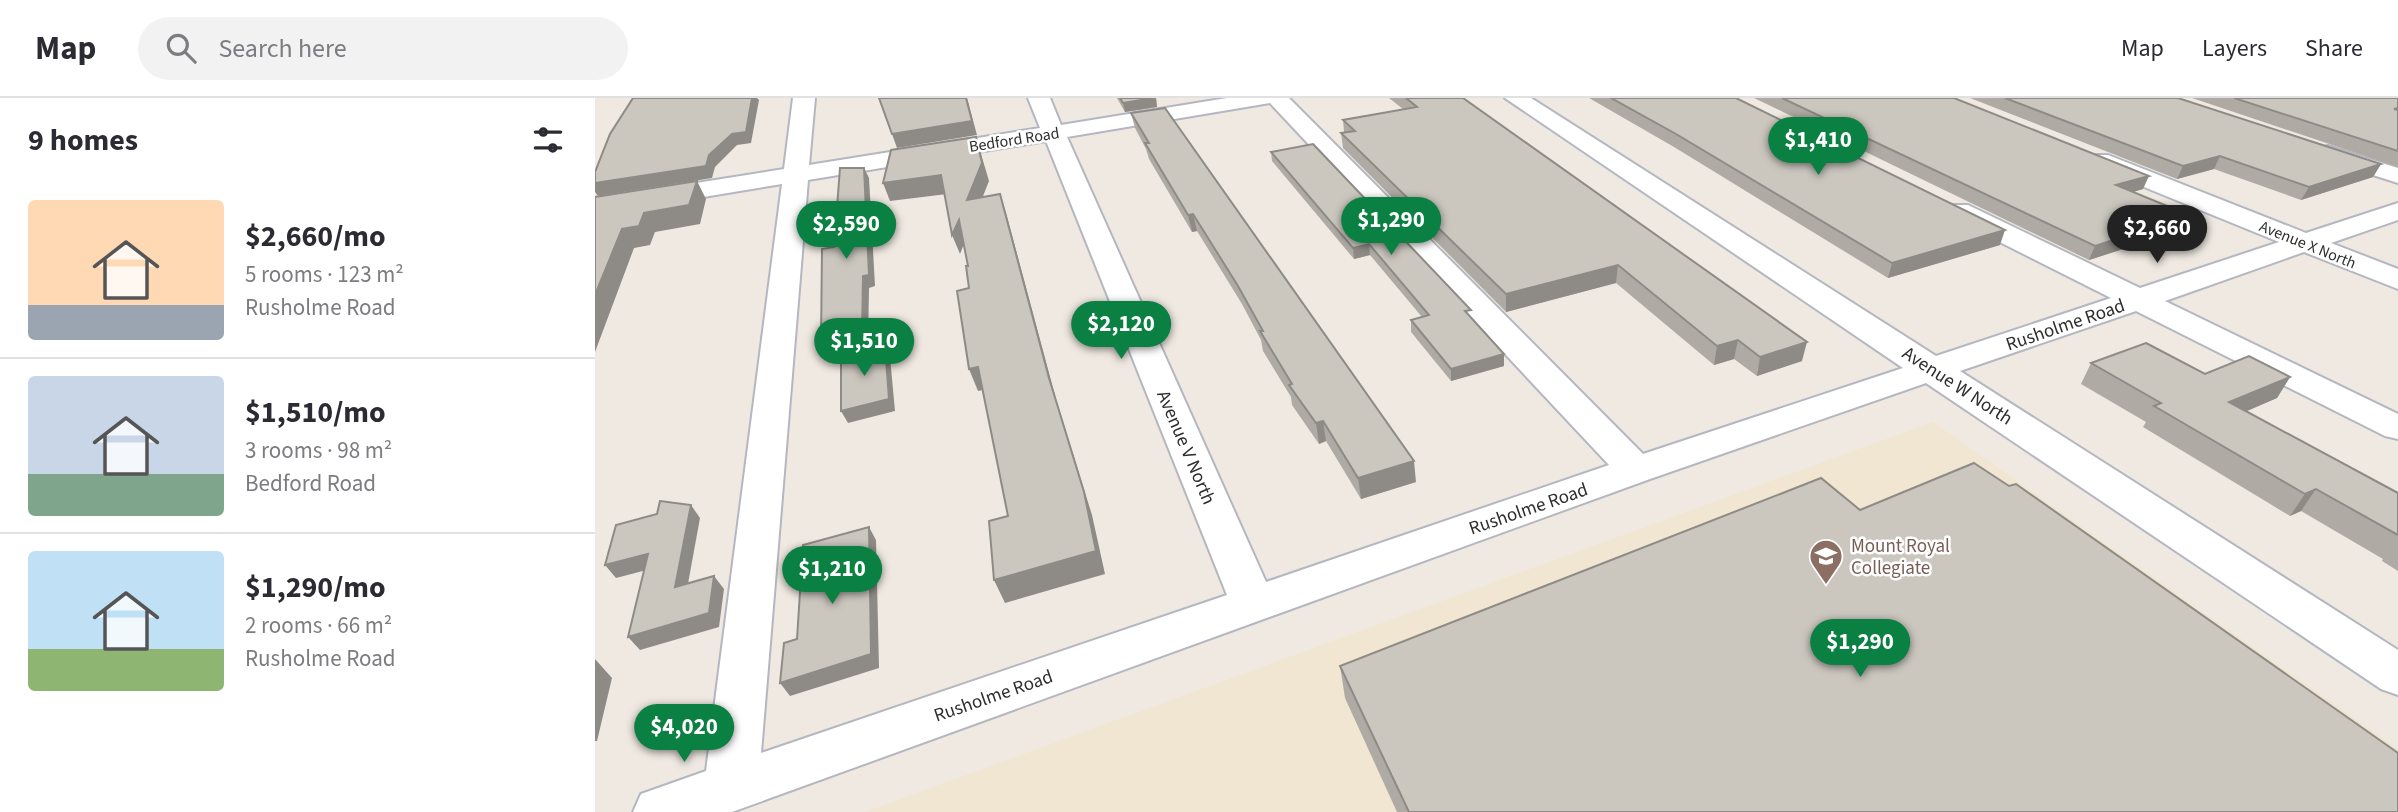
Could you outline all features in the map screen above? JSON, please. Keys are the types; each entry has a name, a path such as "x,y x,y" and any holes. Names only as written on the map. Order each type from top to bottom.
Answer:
{"street":[{"path":"731,788 804,98"},
{"name":"Avenue V North","path":"1039,98 1253,603"},
{"name":"Bedford Road","path":"595,207 1267,98"},
{"path":"1277,98 1636,470"},
{"name":"Avenue W North","path":"1515,98 2398,675"},
{"path":"2307,146 2398,176"},
{"name":"Avenue X North","path":"2073,150 2398,280"},
{"path":"1938,200 2398,428"},
{"name":"Rusholme Road","path":"661,812 1636,470 2398,211"}],"shaded area":[{"name":"Mount Royal Collegiate","path":"1933,422 2398,749 2398,812 865,812"}],"building":[{"path":"633,98 752,98 746,132 732,134 709,155 706,166 595,183 595,172 610,134"},
{"path":"879,98 966,98 972,121 892,134"},
{"path":"1120,98 1153,98 1123,103"},
{"path":"1406,98 1463,98 1807,342 1760,357 1738,340 1717,346 1618,265 1506,294 1341,133 1355,131 1343,120 1417,107"},
{"path":"1611,98 1736,98 2005,230 1892,263"},
{"path":"1782,98 1954,98 2149,176 2116,185 2189,215 2095,246"},
{"path":"2005,98 2178,98 2381,164 2309,187 2220,156 2183,166"},
{"path":"2234,98 2398,98 2398,108 2394,109 2398,110 2398,151"},
{"path":"1165,108 1414,461 1358,478 1323,421 1316,423 1289,385 1292,384 1260,331 1263,331 1238,286 1193,214 1188,215 1145,143 1149,143 1131,113"},
{"path":"976,137 982,163 967,200 1000,194 1049,378 1084,492 1096,551 994,580 989,521 1008,516 978,367 969,369 957,291 969,288 968,266 959,220 952,235 941,175 883,183 891,150"},
{"path":"1313,144 1471,310 1465,311 1504,354 1451,369 1411,320 1429,315 1369,244 1353,248 1271,152"},
{"path":"840,168 864,168 869,275 863,276 862,333 821,342 822,249 834,247"},
{"path":"697,181 689,205 644,213 639,226 622,229 595,295 595,197"},
{"path":"2146,343 2205,374 2249,356 2290,377 2229,402 2398,493 2398,535 2316,489 2305,494 2154,406 2161,403 2091,363"},
{"path":"885,345 889,399 841,411 841,356"},
{"name":"Mount Royal Collegiate","path":"1974,463 2009,486 2016,484 2398,753 2398,812 1409,812 1340,666 1821,478 1860,510"},
{"path":"660,501 691,505 675,587 714,576 709,613 628,637 648,554 605,565 616,525 657,514"},
{"path":"869,527 871,654 780,683 784,643 797,639 803,545"}],"place":[{"name":"Mount Royal Collegiate","path":"1826,586"}]}
